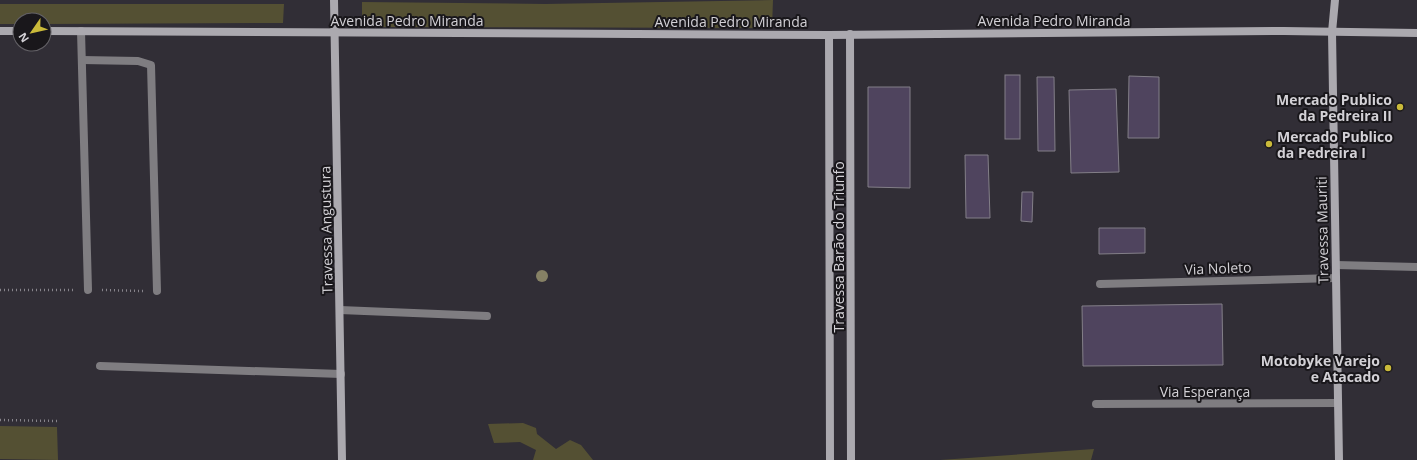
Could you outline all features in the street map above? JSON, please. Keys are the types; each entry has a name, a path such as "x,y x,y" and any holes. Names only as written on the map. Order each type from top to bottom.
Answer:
{"main road":[{"name":"Travessa Angustura","path":"334,0 336,32 342,460"},
{"name":"Travessa Mauriti","path":"1335,0 1332,32 1339,460"},
{"path":"0,31 12,31"},
{"name":"Avenida Pedro Miranda","path":"52,31 829,35 1332,32 1417,33"},
{"name":"Travessa Barão do Triunfo","path":"850,34 851,460"},
{"name":"Travessa Barão do Triunfo","path":"829,35 830,460"}],"street":[{"path":"81,31 88,290"},
{"path":"82,60 138,60 151,65 157,291"},
{"path":"1336,265 1417,267"},
{"name":"Via Noleto","path":"1100,284 1336,278"},
{"path":"340,310 487,316"},
{"path":"100,366 341,374"},
{"name":"Via Esperança","path":"1096,404 1338,403"}],"path":[{"path":"0,420 57,421"}],"shaded area":[{"path":"773,0 772,28 362,27 362,2 545,4"},
{"path":"0,4 284,4 283,23 52,24 52,12 12,12 12,24 0,24"},
{"path":"523,423 536,428 537,434 556,449 570,440 581,445 593,460 533,460 536,450 520,442 494,443 488,424"},
{"path":"0,426 57,427 58,460 0,459"},
{"path":"1094,449 1091,460 940,460"}],"building":[{"path":"1005,75 1020,75 1020,139 1005,139"},
{"path":"1129,76 1159,77 1159,138 1128,138"},
{"path":"1037,77 1054,77 1055,151 1038,151"},
{"path":"868,87 910,87 910,188 868,187"},
{"path":"1116,89 1119,172 1071,173 1069,90"},
{"path":"965,155 988,155 990,218 966,218"},
{"path":"1022,192 1033,192 1032,222 1021,221"},
{"path":"1099,228 1145,228 1145,253 1099,254"},
{"path":"1222,304 1223,365 1083,366 1082,306"}],"place":[{"name":"Mercado Publico da Pedreira II","path":"1400,107"},
{"name":"Mercado Publico da Pedreira I","path":"1269,144"},
{"name":"Motobyke Varejo e Atacado","path":"1388,368"}]}
